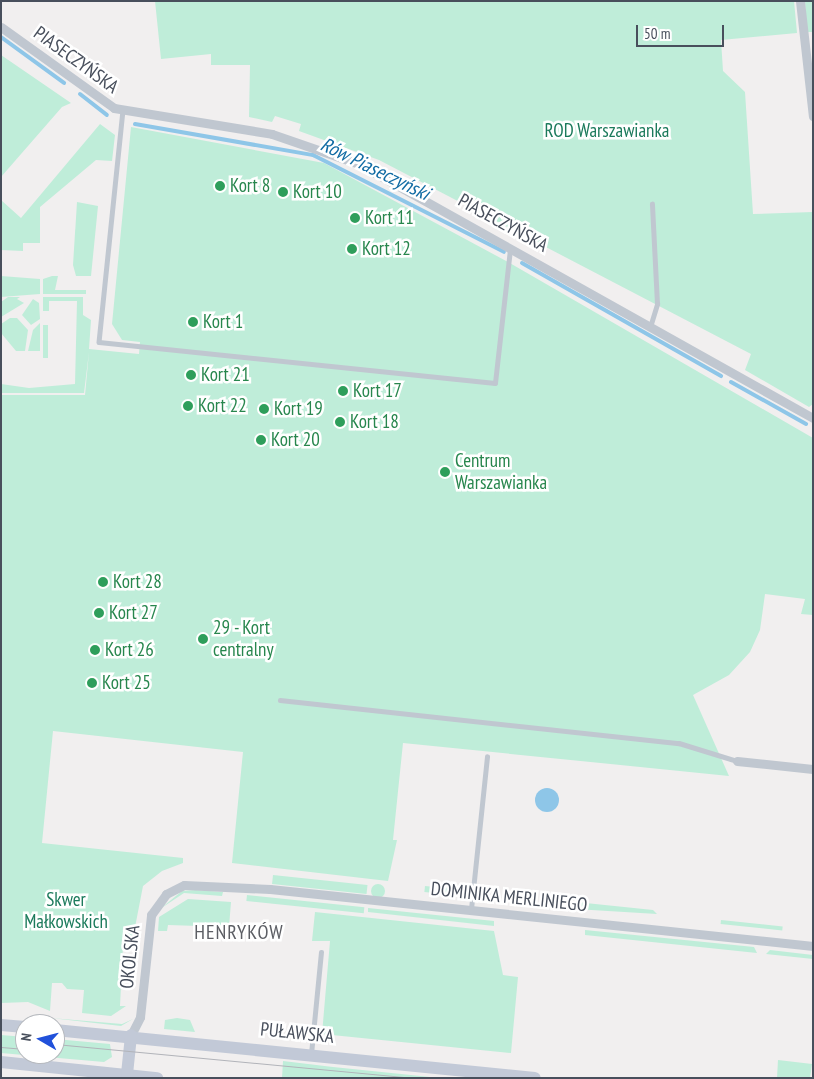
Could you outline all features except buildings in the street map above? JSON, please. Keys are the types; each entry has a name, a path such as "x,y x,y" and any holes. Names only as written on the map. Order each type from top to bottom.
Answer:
{"main road":[{"path":"1,1026 15,1027"},
{"name":"PUŁAWSKA","path":"65,1031 132,1035 535,1078"},
{"path":"126,1074 132,1035"},
{"path":"1,1062 157,1078"}],"street":[{"path":"800,1 813,116"},
{"name":"PIASECZYŃSKA","path":"1,27 123,110 252,129 316,146 359,164 510,245 813,418"},
{"path":"736,761 813,769"},
{"name":"DOMINIKA MERLINIEGO","path":"202,885 472,910 813,946"},
{"name":"OKOLSKA","path":"132,1035 140,1017 150,915 172,890 202,885"}],"lane":[{"path":"123,110 99,342 496,383 510,245"},
{"path":"651,324 657,304 652,204"},
{"path":"280,700 678,743 736,761"},
{"path":"472,910 487,757"},
{"path":"311,1054 321,952"}],"green space":[{"name":"ROD Warszawianka","path":"155,1 794,1 797,33 721,40 723,71 745,92 753,214 813,212 813,404 809,407 745,370 751,354 379,160 299,131 301,124 275,116 272,122 249,117 250,65 211,65 211,54 161,59"},
{"path":"805,1 813,1 813,32 807,32"},
{"path":"1,55 71,103 62,107 1,177"},
{"path":"100,124 115,135 112,161 96,160 40,207 40,243 23,243 23,251 1,250 1,200 21,218"},
{"name":"Centrum Warszawianka","path":"131,127 324,163 508,262 813,438 813,615 801,614 805,599 765,594 760,630 750,652 729,675 693,695 729,776 403,743 393,840 397,840 388,881 232,863 243,752 53,731 42,843 183,858 183,863 162,871 143,886 131,948 123,945 120,1006 126,1006 111,1016 82,1013 84,990 67,989 62,983 52,983 50,1011 28,1002 1,1003 1,395 85,395 89,352 84,393 1,393 1,384 29,388 75,384 77,301 49,301 49,311 43,311 43,297 83,297 83,315 91,320 89,349 139,354 140,342 122,340 112,324"},
{"path":"77,202 98,206 91,276 76,276 73,265"},
{"path":"1,276 40,279 40,294 1,297"},
{"path":"58,276 55,290 86,290 86,294 43,294 43,279"},
{"path":"8,297 20,297 17,299 24,303 1,317 1,302"},
{"path":"33,299 39,303 40,319 31,325 22,315"},
{"path":"10,318 17,318 28,330 25,351 16,351 1,333 1,324"},
{"path":"40,323 40,351 28,351 33,330"},
{"path":"43,325 48,325 48,358 43,358"},
{"path":"273,875 367,885 367,894 272,884"},
{"path":"375,884 381,884 385,891 381,898 375,898 371,894 371,888"},
{"path":"425,886 469,891 468,897 424,892"},
{"path":"182,891 223,892 222,896 184,893 160,909"},
{"path":"247,895 364,907 364,913 246,901"},
{"path":"188,899 231,902 229,927 168,925 167,931 158,931 159,917"},
{"path":"576,902 653,910 657,914 575,909"},
{"path":"368,908 494,921 494,926 368,912"},
{"path":"315,912 494,931 503,975 518,977 511,1053 322,1034 330,941 312,941"},
{"path":"721,920 783,926 782,930 721,924"},
{"path":"585,930 754,947 757,953 585,935"},
{"path":"770,950 813,955 813,959 766,954"},
{"path":"177,1018 190,1020 195,1032 164,1029 165,1020"},
{"path":"65,1019 122,1024 133,1019 121,1026"},
{"path":"1,1035 15,1036 15,1054 1,1053"},
{"path":"65,1040 110,1044 112,1057 104,1062 65,1059"},
{"path":"778,1060 812,1064 810,1078 777,1078"},
{"path":"283,1061 333,1067 440,1078 282,1078"}],"water":[{"path":"547,788 556,791 559,800 556,809 547,812 538,809 535,800 538,791"}],"waterway":[{"name":"Rów Piaseczyński","path":"1,37 64,83"},
{"name":"Rów Piaseczyński","path":"80,94 107,115"},
{"name":"Rów Piaseczyński","path":"135,124 313,155 504,252"},
{"name":"Rów Piaseczyński","path":"522,263 721,376"},
{"name":"Rów Piaseczyński","path":"731,382 806,424"}],"tram line":[{"path":"65,1045 416,1078"},
{"path":"1,1047 15,1048"}],"place":[{"name":"Kort 8","path":"220,186"},
{"name":"Kort 10","path":"283,192"},
{"name":"Kort 11","path":"355,218"},
{"name":"Kort 12","path":"352,249"},
{"name":"Kort 1","path":"193,322"},
{"name":"Kort 21","path":"191,375"},
{"name":"Kort 17","path":"343,391"},
{"name":"Kort 22","path":"188,406"},
{"name":"Kort 19","path":"264,409"},
{"name":"Kort 18","path":"340,422"},
{"name":"Kort 20","path":"261,440"},
{"name":"Centrum Warszawianka","path":"445,472"},
{"name":"Kort 28","path":"103,582"},
{"name":"Kort 27","path":"99,613"},
{"name":"29 - Kort centralny","path":"203,639"},
{"name":"Kort 26","path":"95,650"},
{"name":"Kort 25","path":"92,683"}],"district":[{"name":"HENRYKÓW","path":"239,932"}],"park label":[{"name":"Skwer Małkowskich","path":"66,911"}]}
